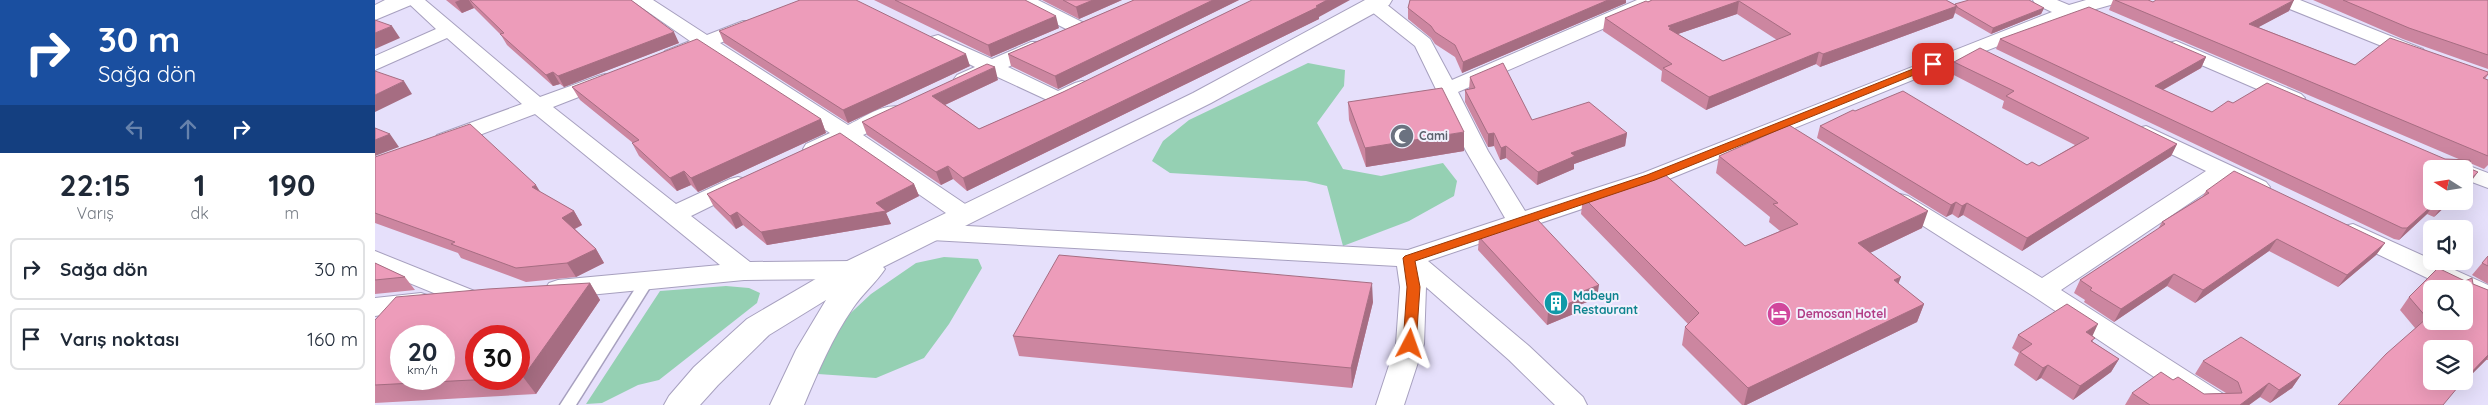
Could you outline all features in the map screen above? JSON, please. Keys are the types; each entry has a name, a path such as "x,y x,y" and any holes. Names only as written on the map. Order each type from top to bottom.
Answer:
{"street":[{"path":"375,12 403,0"},
{"path":"414,0 538,106 744,272"},
{"path":"640,0 847,134 965,215"},
{"path":"946,87 1088,24 1024,0"},
{"path":"1446,90 1653,0"},
{"path":"2042,0 2075,9 2108,9"},
{"path":"2284,0 2432,58"},
{"path":"681,405 706,376 758,327 853,270 1202,98 1378,2 1423,43 1477,151 1520,223"},
{"path":"931,232 1409,258 1520,223 1651,178 2075,9"},
{"path":"650,63 770,18"},
{"path":"375,64 449,30"},
{"path":"923,33 1058,99 1102,77"},
{"path":"2162,41 2313,107"},
{"path":"1974,48 2000,62"},
{"path":"429,146 622,74"},
{"path":"795,158 910,104"},
{"path":"2125,122 2276,195"},
{"path":"1779,126 1805,142"},
{"path":"2042,290 2223,170"},
{"path":"673,215 760,174"},
{"path":"2473,175 2488,181"},
{"path":"1881,190 2042,290 2218,405"},
{"path":"2337,224 2488,296"},
{"path":"787,405 809,356 838,308 858,280 888,253"},
{"path":"1390,405 1410,344 1413,287 1409,258"},
{"path":"1409,258 1519,353 1573,405"},
{"path":"375,259 478,297 375,307"},
{"path":"537,291 744,272 853,270"}],"lane":[{"path":"568,405 647,281"}],"green space":[{"path":"1308,63 1345,70 1344,86 1317,123 1343,169 1381,176 1443,163 1457,181 1454,196 1409,221 1343,246 1327,186 1306,181 1170,173 1152,161 1163,141 1189,120"},
{"path":"944,257 978,259 982,268 949,324 924,358 876,378 818,374 808,366 825,337 871,294 916,263"},
{"path":"726,286 749,288 760,293 757,303 659,380 638,385 602,403 586,404 660,291"}],"building":[{"path":"470,0 631,0 674,32 558,76 553,72 546,75 500,34 504,33"},
{"path":"800,0 856,0 966,54 843,110 719,31"},
{"path":"895,0 1025,0 1056,16 988,45"},
{"path":"1063,0 1093,0 1076,7"},
{"path":"1134,0 1213,0 1055,76 1008,54"},
{"path":"1252,0 1327,0 1316,6 1318,7 963,178 948,166 936,172 862,122 987,64 995,67 932,96 979,129 1063,92"},
{"path":"1410,0 1608,0 1463,62 1455,45 1435,32 1431,26 1408,8"},
{"path":"1652,0 1946,0 1957,6 1823,54 1819,52 1709,97 1663,68 1672,64 1605,18 1646,1","holes":["1739,1 1791,34 1723,61 1669,29 1671,28 1668,26"]},
{"path":"1969,0 2029,0 2044,8 1993,28 1955,4"},
{"path":"2115,0 2148,0 2153,2 2156,0 2294,0 2249,24 2355,65 2390,38 2488,72 2483,78 2488,80 2488,156"},
{"path":"2343,0 2488,0 2488,55 2409,28"},
{"path":"2089,7 2206,57 2155,86 2212,112 2228,101 2233,103 2267,83 2445,159 2470,160 2423,160 2423,210 2427,210 2407,228 2402,228 2000,39"},
{"path":"375,20 392,26 375,33"},
{"path":"697,39 821,119 691,178 684,171 670,178 632,143 639,140 572,87"},
{"path":"1980,48 2177,144 2027,238 1967,203 1962,206 1956,202 1951,205 1820,126 1853,110 1855,111 1903,91 2027,165 2032,162 2039,166 2089,138 2006,96 2014,91 1954,62"},
{"path":"1503,63 1532,120 1589,102 1627,133 1571,153 1575,156 1538,172 1506,146 1501,148 1494,133 1488,134 1465,90 1475,88 1470,77"},
{"path":"375,71 404,81 375,95"},
{"path":"1442,88 1464,132 1365,148 1348,102"},
{"path":"470,124 536,185 532,187 574,211 562,218 596,249 567,263 516,268 451,244 455,242 375,213 375,157"},
{"path":"1789,125 1928,211 1858,243 1901,277 1894,280 1924,304 1748,388 1685,327 1699,313 1583,197 1661,171 1745,246 1798,224 1773,204 1778,203 1719,156"},
{"path":"375,128 390,134 375,140"},
{"path":"840,133 914,184 876,203 886,211 761,232 737,212 730,216 707,194"},
{"path":"2473,170 2478,172 2473,177"},
{"path":"2234,171 2385,243 2347,275 2277,239 2203,290 2174,274 2121,309 2090,290 2092,288 2080,280 2165,224 2162,222 2209,193 2206,191"},
{"path":"1536,218 1599,285 1573,295 1577,300 1548,312 1479,237"},
{"path":"1059,255 1372,283 1351,368 1013,336"},
{"path":"2488,256 2488,266 2482,263"},
{"path":"375,263 405,277 375,280"},
{"path":"2436,270 2442,270 2463,280 2426,280"},
{"path":"590,283 530,367 530,325 465,325 465,380 455,381 455,325 390,325 390,384 375,385 375,320 396,297"},
{"path":"2423,283 2423,313 2409,297"},
{"path":"2473,284 2488,290 2488,355 2473,371 2473,340 2423,340 2423,390 2456,390 2443,405 2338,405 2386,354 2423,322 2423,330 2473,330"},
{"path":"2067,304 2098,324 2086,332 2095,338 2091,341 2119,359 2080,386 2048,365 2043,368 2020,352 2032,344 2018,335"},
{"path":"2241,337 2301,375 2279,390 2269,383 2240,405 2150,405 2132,393 2161,372 2173,380 2178,377 2204,394 2242,393 2238,382 2203,361"}],"place":[{"name":"Cami","path":"1402,136"},
{"name":"Mabeyn Restaurant","path":"1556,303"},
{"name":"Demosan Hotel","path":"1779,314"}],"route":[{"path":"1410,344 1413,287 1409,258 1520,223 1651,178 1933,64"}]}
